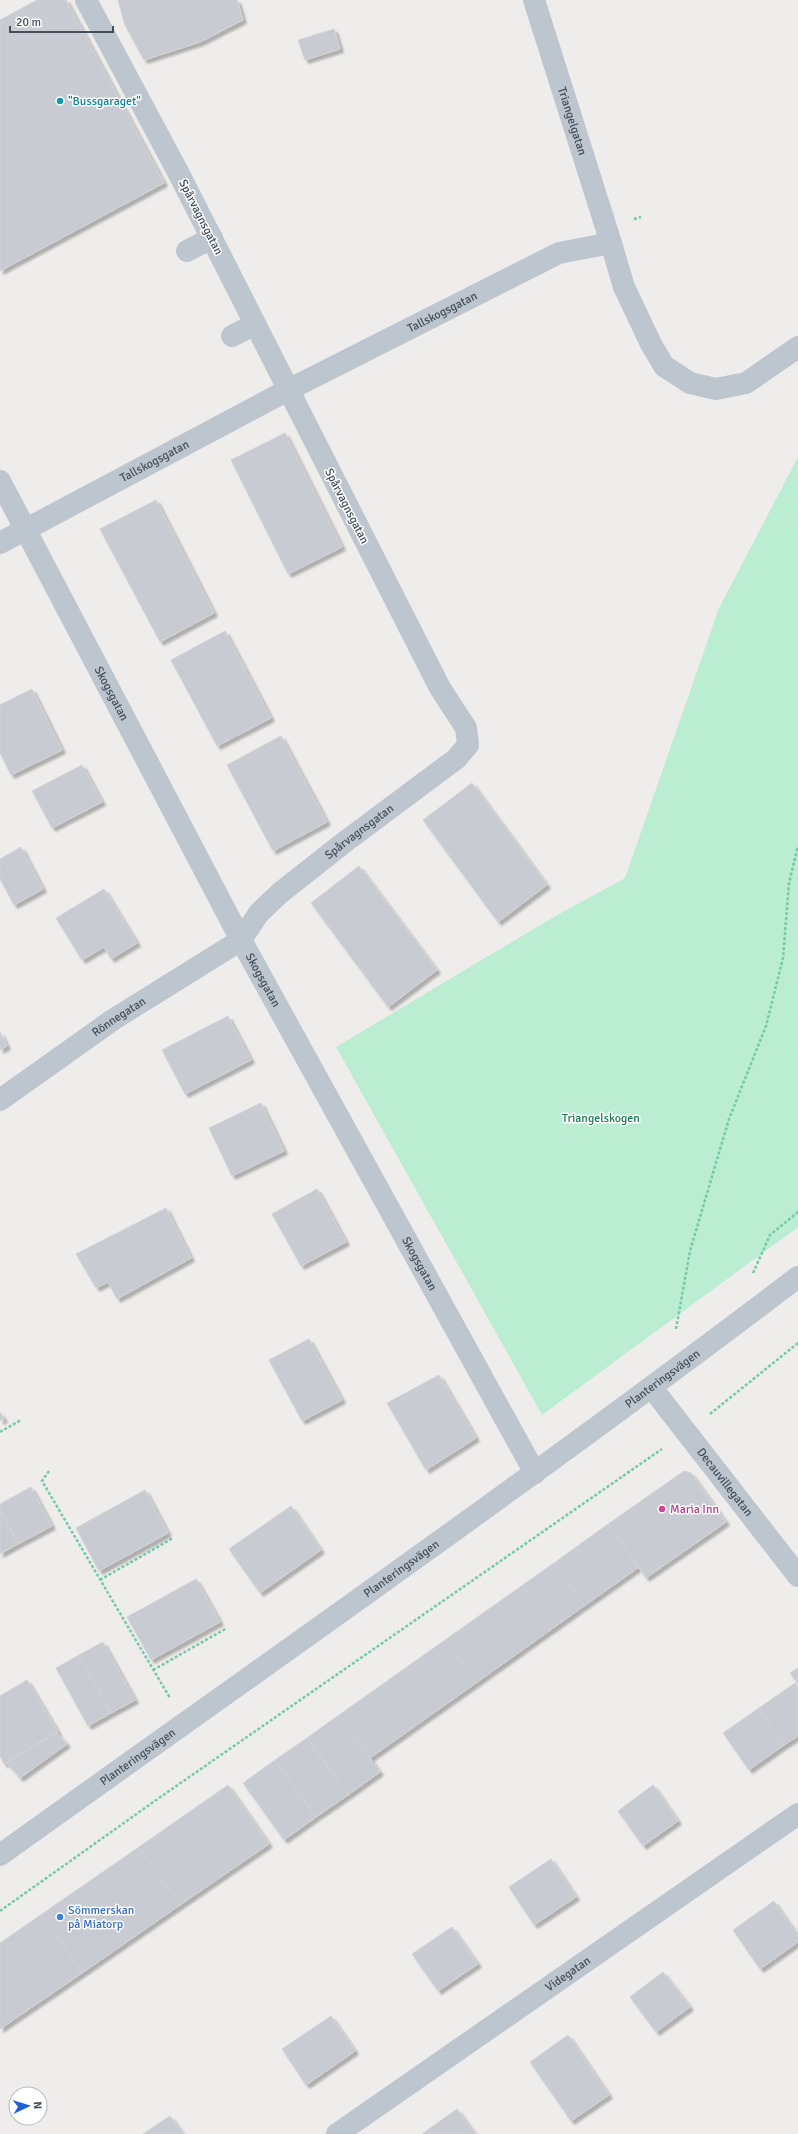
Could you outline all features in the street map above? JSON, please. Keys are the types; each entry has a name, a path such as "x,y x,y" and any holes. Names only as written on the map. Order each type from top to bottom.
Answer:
{"street":[{"name":"Spårvagnsgatan","path":"86,0 212,238 440,688 466,728 468,745 456,759 346,840 280,893 259,912 241,940"},
{"name":"Triangelgatan","path":"534,0 611,243"},
{"path":"187,251 212,238"},
{"path":"611,243 624,287 651,344 664,366 690,383 716,389 746,383 798,347"},
{"name":"Tallskogsgatan","path":"0,543 288,390 559,253 611,243"},
{"path":"232,336 255,324"},
{"name":"Skogsgatan","path":"0,481 241,940 535,1473"},
{"name":"Rönnegatan","path":"0,1100 114,1019 241,940"},
{"name":"Planteringsvägen","path":"0,1855 535,1473 652,1388 798,1277"},
{"name":"Decauvillegatan","path":"652,1388 798,1576"},
{"name":"Videgatan","path":"337,2134 798,1814"}],"path":[{"path":"676,1329 690,1251 696,1229 729,1120 766,1026 782,958 789,883 798,846"},
{"path":"749,1277 758,1264 770,1235 798,1212"},
{"path":"670,1334 682,1325"},
{"path":"0,1912 159,1798 686,1433 798,1343"},
{"path":"0,1432 21,1420"},
{"path":"49,1471 42,1481 170,1699"},
{"path":"100,1580 173,1538"},
{"path":"153,1670 228,1628"},
{"path":"165,1702 177,1694"}],"green space":[{"name":"Triangelskogen","path":"798,457 798,1227 542,1415 336,1047 552,918 625,878 719,608"}],"building":[{"name":"\"Bussgaraget\"","path":"37,0 66,0 164,183 0,271 0,20"},
{"path":"118,0 237,0 243,20 200,42 144,60 125,25"},
{"path":"334,29 340,49 305,60 298,40"},
{"path":"285,433 342,547 288,574 231,460"},
{"path":"156,500 214,613 160,642 100,529"},
{"path":"225,631 271,718 217,746 171,660"},
{"path":"32,689 62,750 11,775 0,753 0,705"},
{"path":"281,736 327,822 273,851 227,765"},
{"path":"82,765 102,802 52,828 32,791"},
{"path":"472,783 547,885 498,922 423,820"},
{"path":"21,847 43,889 14,905 0,879 0,859"},
{"path":"359,866 437,970 388,1007 311,903"},
{"path":"104,889 137,943 111,959 104,947 82,960 56,918"},
{"path":"228,1016 251,1060 185,1094 162,1050"},
{"path":"0,1032 7,1046 0,1050"},
{"path":"261,1103 284,1151 232,1176 209,1128"},
{"path":"317,1189 346,1242 301,1266 272,1214"},
{"path":"166,1208 191,1258 117,1299 108,1282 96,1288 76,1254"},
{"path":"309,1339 342,1400 302,1421 269,1360"},
{"path":"439,1375 476,1438 426,1470 387,1403"},
{"path":"0,1412 4,1419 0,1421"},
{"path":"684,1471 691,1473 726,1522 646,1578 608,1524"},
{"path":"31,1487 52,1526 18,1544 0,1510 0,1504"},
{"path":"145,1490 168,1533 99,1571 76,1528"},
{"path":"291,1506 321,1550 260,1593 229,1549"},
{"path":"0,1510 18,1544 0,1554"},
{"path":"608,1524 639,1567 584,1606 554,1563"},
{"path":"554,1563 584,1606 476,1683 445,1640"},
{"path":"196,1579 220,1622 151,1660 127,1617"},
{"path":"445,1640 476,1683 370,1758 339,1715"},
{"path":"103,1642 135,1700 111,1713 79,1655"},
{"path":"79,1655 111,1713 88,1726 56,1668"},
{"path":"798,1668 798,1684 790,1673"},
{"path":"27,1680 58,1732 4,1764 0,1756 0,1696"},
{"path":"795,1683 798,1688 798,1736 784,1745 759,1708"},
{"path":"759,1708 784,1745 749,1770 723,1733"},
{"path":"339,1715 380,1772 348,1795 307,1738"},
{"path":"56,1732 67,1744 20,1778 6,1762"},
{"path":"307,1738 348,1795 316,1817 275,1760"},
{"path":"275,1760 316,1817 284,1840 243,1783"},
{"path":"228,1785 269,1844 180,1905 139,1847"},
{"path":"653,1785 678,1821 643,1846 618,1811"},
{"path":"139,1847 180,1905 82,1973 42,1914"},
{"path":"551,1859 576,1897 534,1925 509,1887"},
{"path":"774,1901 798,1936 798,1942 760,1969 733,1930"},
{"path":"42,1914 82,1973 0,2029 0,1943"},
{"path":"452,1927 478,1964 438,1991 412,1954"},
{"path":"663,1972 690,2007 656,2032 630,1997"},
{"path":"331,2016 355,2051 306,2085 282,2049"},
{"path":"568,2035 609,2095 571,2121 530,2062"},
{"path":"457,2109 475,2134 422,2134"},
{"path":"170,2116 183,2134 143,2134"}],"place":[{"name":"\"Bussgaraget\"","path":"60,101"},
{"name":"Maria Inn","path":"662,1509"},
{"name":"Sömmerskan på Miatorp","path":"60,1917"}]}
